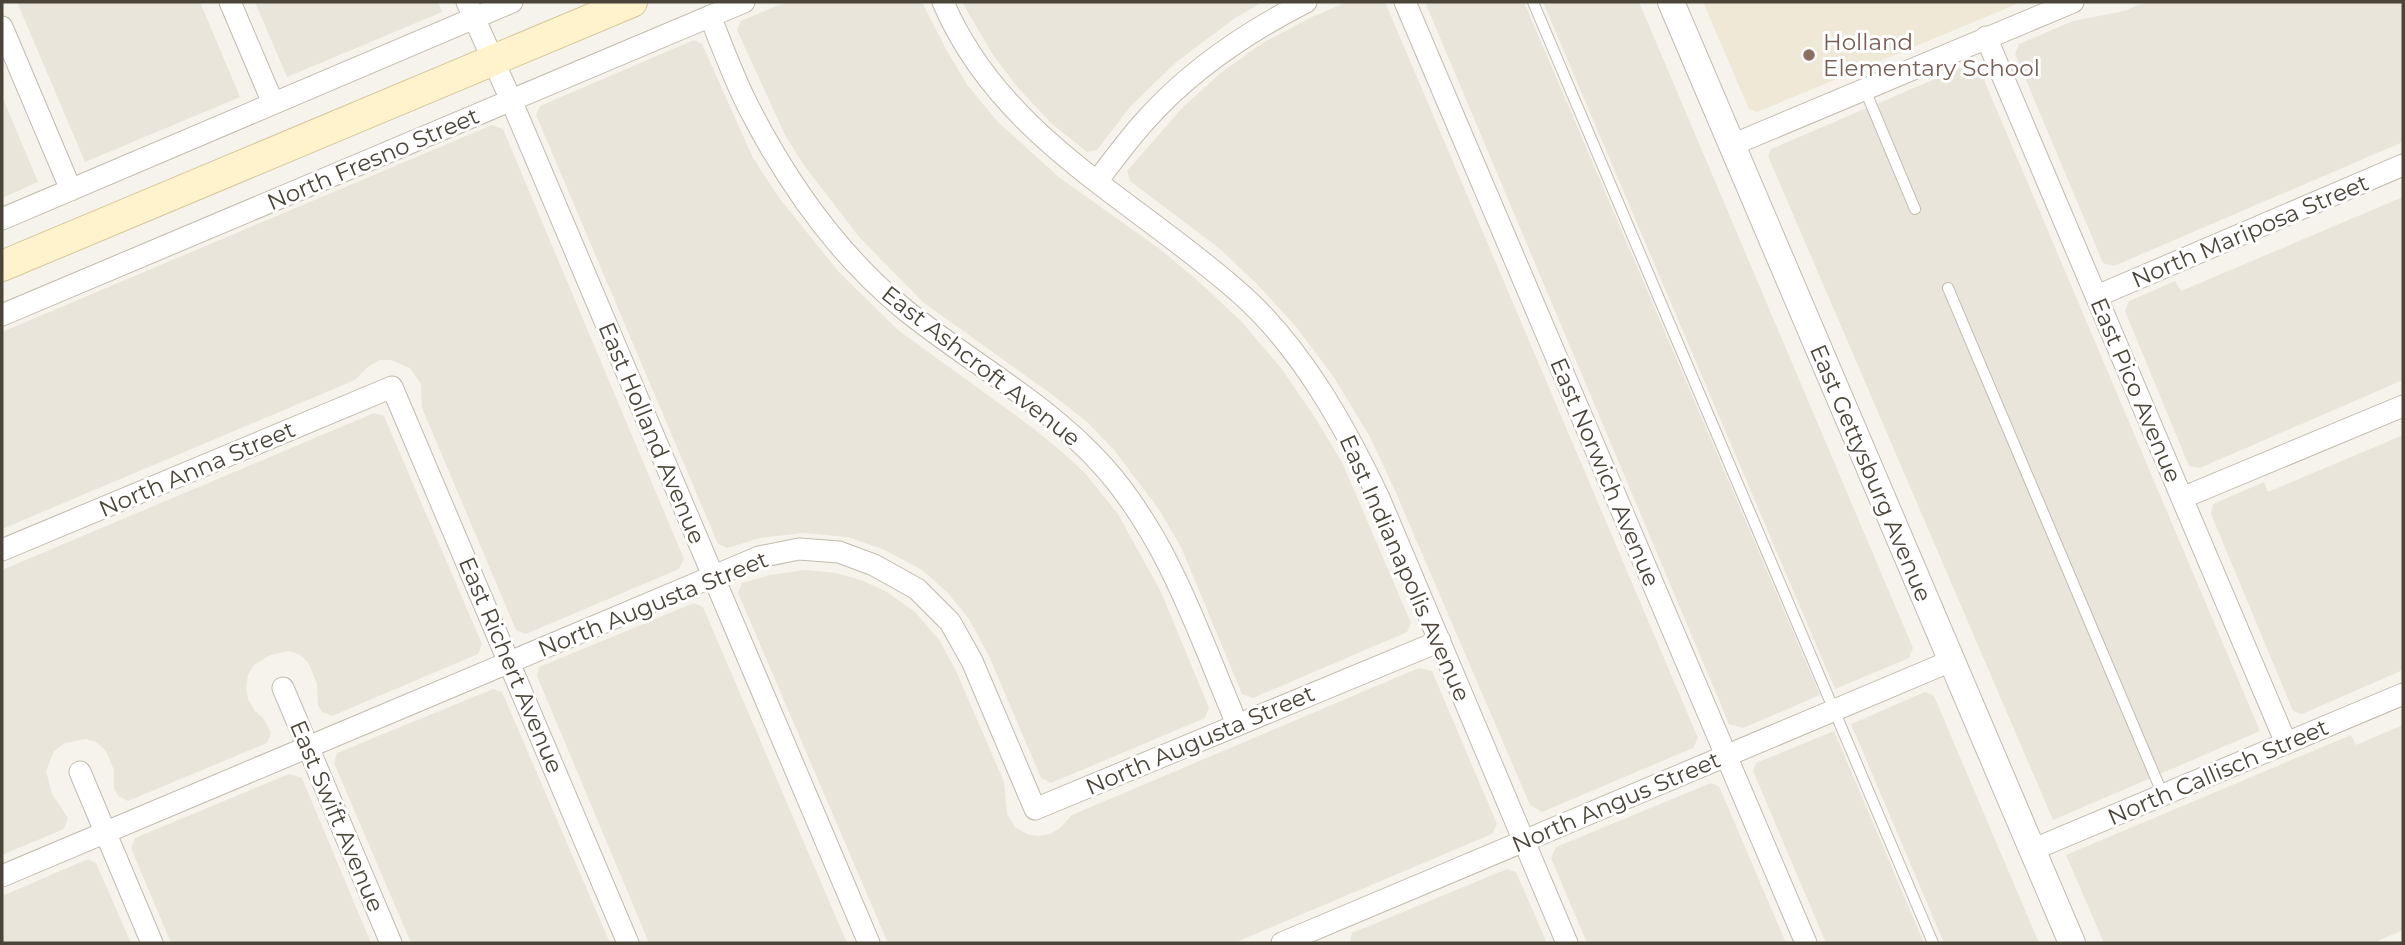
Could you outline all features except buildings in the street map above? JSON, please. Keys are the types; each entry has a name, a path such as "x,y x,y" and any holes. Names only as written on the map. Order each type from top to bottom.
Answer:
{"main road":[{"name":"North Fresno Street","path":"2,266 632,2"}],"street":[{"path":"230,2 273,103"},
{"path":"2,219 273,103 470,10 512,2"},
{"name":"North Fresno Street","path":"2,315 744,2"},
{"name":"East Indianapolis Avenue","path":"943,2 983,72 1021,118 1060,154 1198,258 1246,298 1288,345 1324,394 1354,445 1379,498 1567,943"},
{"path":"1097,181 1143,123 1179,86 1216,54 1270,20 1306,2"},
{"name":"East Norwich Avenue","path":"1405,2 1805,943"},
{"name":"East Gettysburg Avenue","path":"1671,2 2071,943"},
{"path":"1732,145 2068,3"},
{"name":"East Holland Avenue","path":"470,10 511,100 869,943"},
{"name":"East Ashcroft Avenue","path":"710,16 746,102 775,157 811,211 845,252 903,308 1069,433 1103,466 1131,500 1158,541 1237,724"},
{"path":"2,27 71,190"},
{"name":"East Pico Avenue","path":"1986,37 2286,743"},
{"name":"North Mariposa Street","path":"2097,296 2403,165"},
{"name":"North Anna Street","path":"2,550 392,387"},
{"name":"East Richert Avenue","path":"392,387 628,943"},
{"path":"2182,498 2403,406"},
{"name":"North Augusta Street","path":"2,876 759,557 799,549 839,552 874,565 917,589 950,622 972,661 1035,809 1440,641"},
{"name":"North Angus Street","path":"1282,943 1325,935 1524,841 1951,662"},
{"name":"East Swift Avenue","path":"283,688 391,943"},
{"name":"North Callisch Street","path":"2032,850 2403,694"},
{"path":"80,772 152,943"}],"lane":[{"path":"1533,2 1933,943"},
{"path":"1865,90 1915,209"},
{"path":"1948,288 2163,795"}],"shaded area":[{"path":"17,2 200,2 240,97 85,162"},
{"path":"255,2 438,2 442,12 287,77"},
{"path":"786,2 922,2 968,86 998,122 1060,178 1161,250 1240,320 1281,368 1342,462 1411,623 1407,632 1253,698 1242,694 1181,547 1158,508 1114,450 1087,422 1054,396 924,303 860,238 803,164 785,135 737,30 741,21"},
{"path":"962,2 1263,2 1235,18 1175,63 1130,107 1097,150 1087,152 1051,123 1019,89 993,55"},
{"path":"1347,2 1385,2 1698,738 1693,748 1542,812 1530,805 1393,486 1369,435 1333,376 1297,328 1258,285 1220,249 1130,181 1127,171 1183,107 1222,72 1264,42"},
{"path":"1425,2 1524,2 1820,695 1743,728 1729,724"},
{"path":"1543,2 1639,2 1913,648 1909,658 1835,689"},
{"name":"Holland Elementary School","path":"1703,2 2022,2 1757,112 1749,109"},
{"path":"2146,2 2403,2 2403,142 2114,266 2103,263 2015,54 2019,44 2073,21 2124,11"},
{"path":"694,40 702,44 753,158 780,199 838,271 898,330 1062,452 1085,473 1118,514 1161,592 1209,708 1205,718 1051,783 1041,778 989,656 969,619 947,592 922,570 885,550 848,537 803,533 760,538 727,548 718,544 536,115 540,106"},
{"path":"1970,64 1979,68 2260,731 2053,820 1768,156 1771,149"},
{"path":"2,96 38,182 2,198"},
{"path":"492,125 503,129 684,559 679,569 526,634 516,630 422,408 421,384 410,368 391,360 380,360 369,366 355,380 2,529 2,332"},
{"path":"2403,197 2403,380 2200,468 2189,466 2125,311 2129,301 2175,281 2181,291"},
{"path":"374,413 384,416 482,644 478,654 332,716 322,712 318,705 317,684 308,662 289,651 270,655 254,665 248,675 246,687 248,699 271,733 267,743 128,801 118,796 114,788 114,770 106,751 96,742 86,739 65,743 54,751 46,771 52,794 68,818 64,829 2,855 2,570"},
{"path":"2403,435 2403,670 2302,714 2293,711 2211,514 2213,504 2264,482 2268,492"},
{"path":"805,570 836,573 861,580 887,592 915,612 940,641 957,673 1004,782 1007,814 1015,827 1027,834 1050,834 1072,815 1419,668 1432,671 1497,824 1492,834 1234,943 888,943 738,593 742,583 770,575"},
{"path":"694,603 703,607 847,943 649,943 537,676 539,667"},
{"path":"493,689 502,692 610,943 411,943 334,763 337,753"},
{"path":"1925,692 1934,696 2039,943 1944,943 1851,724"},
{"path":"2403,725 2403,930 2373,943 2104,943 2066,855 2351,735 2356,745"},
{"path":"1834,731 1924,943 1826,943 1753,771 1756,763"},
{"path":"289,774 302,778 371,943 171,943 131,848 135,838"},
{"path":"1711,783 1719,786 1786,943 1587,943 1551,858 1556,847"},
{"path":"88,859 96,863 131,943 2,943 2,896"},
{"path":"1507,869 1516,872 1547,943 1350,943 1352,933"}],"place":[{"name":"Holland Elementary School","path":"1809,55"}]}
